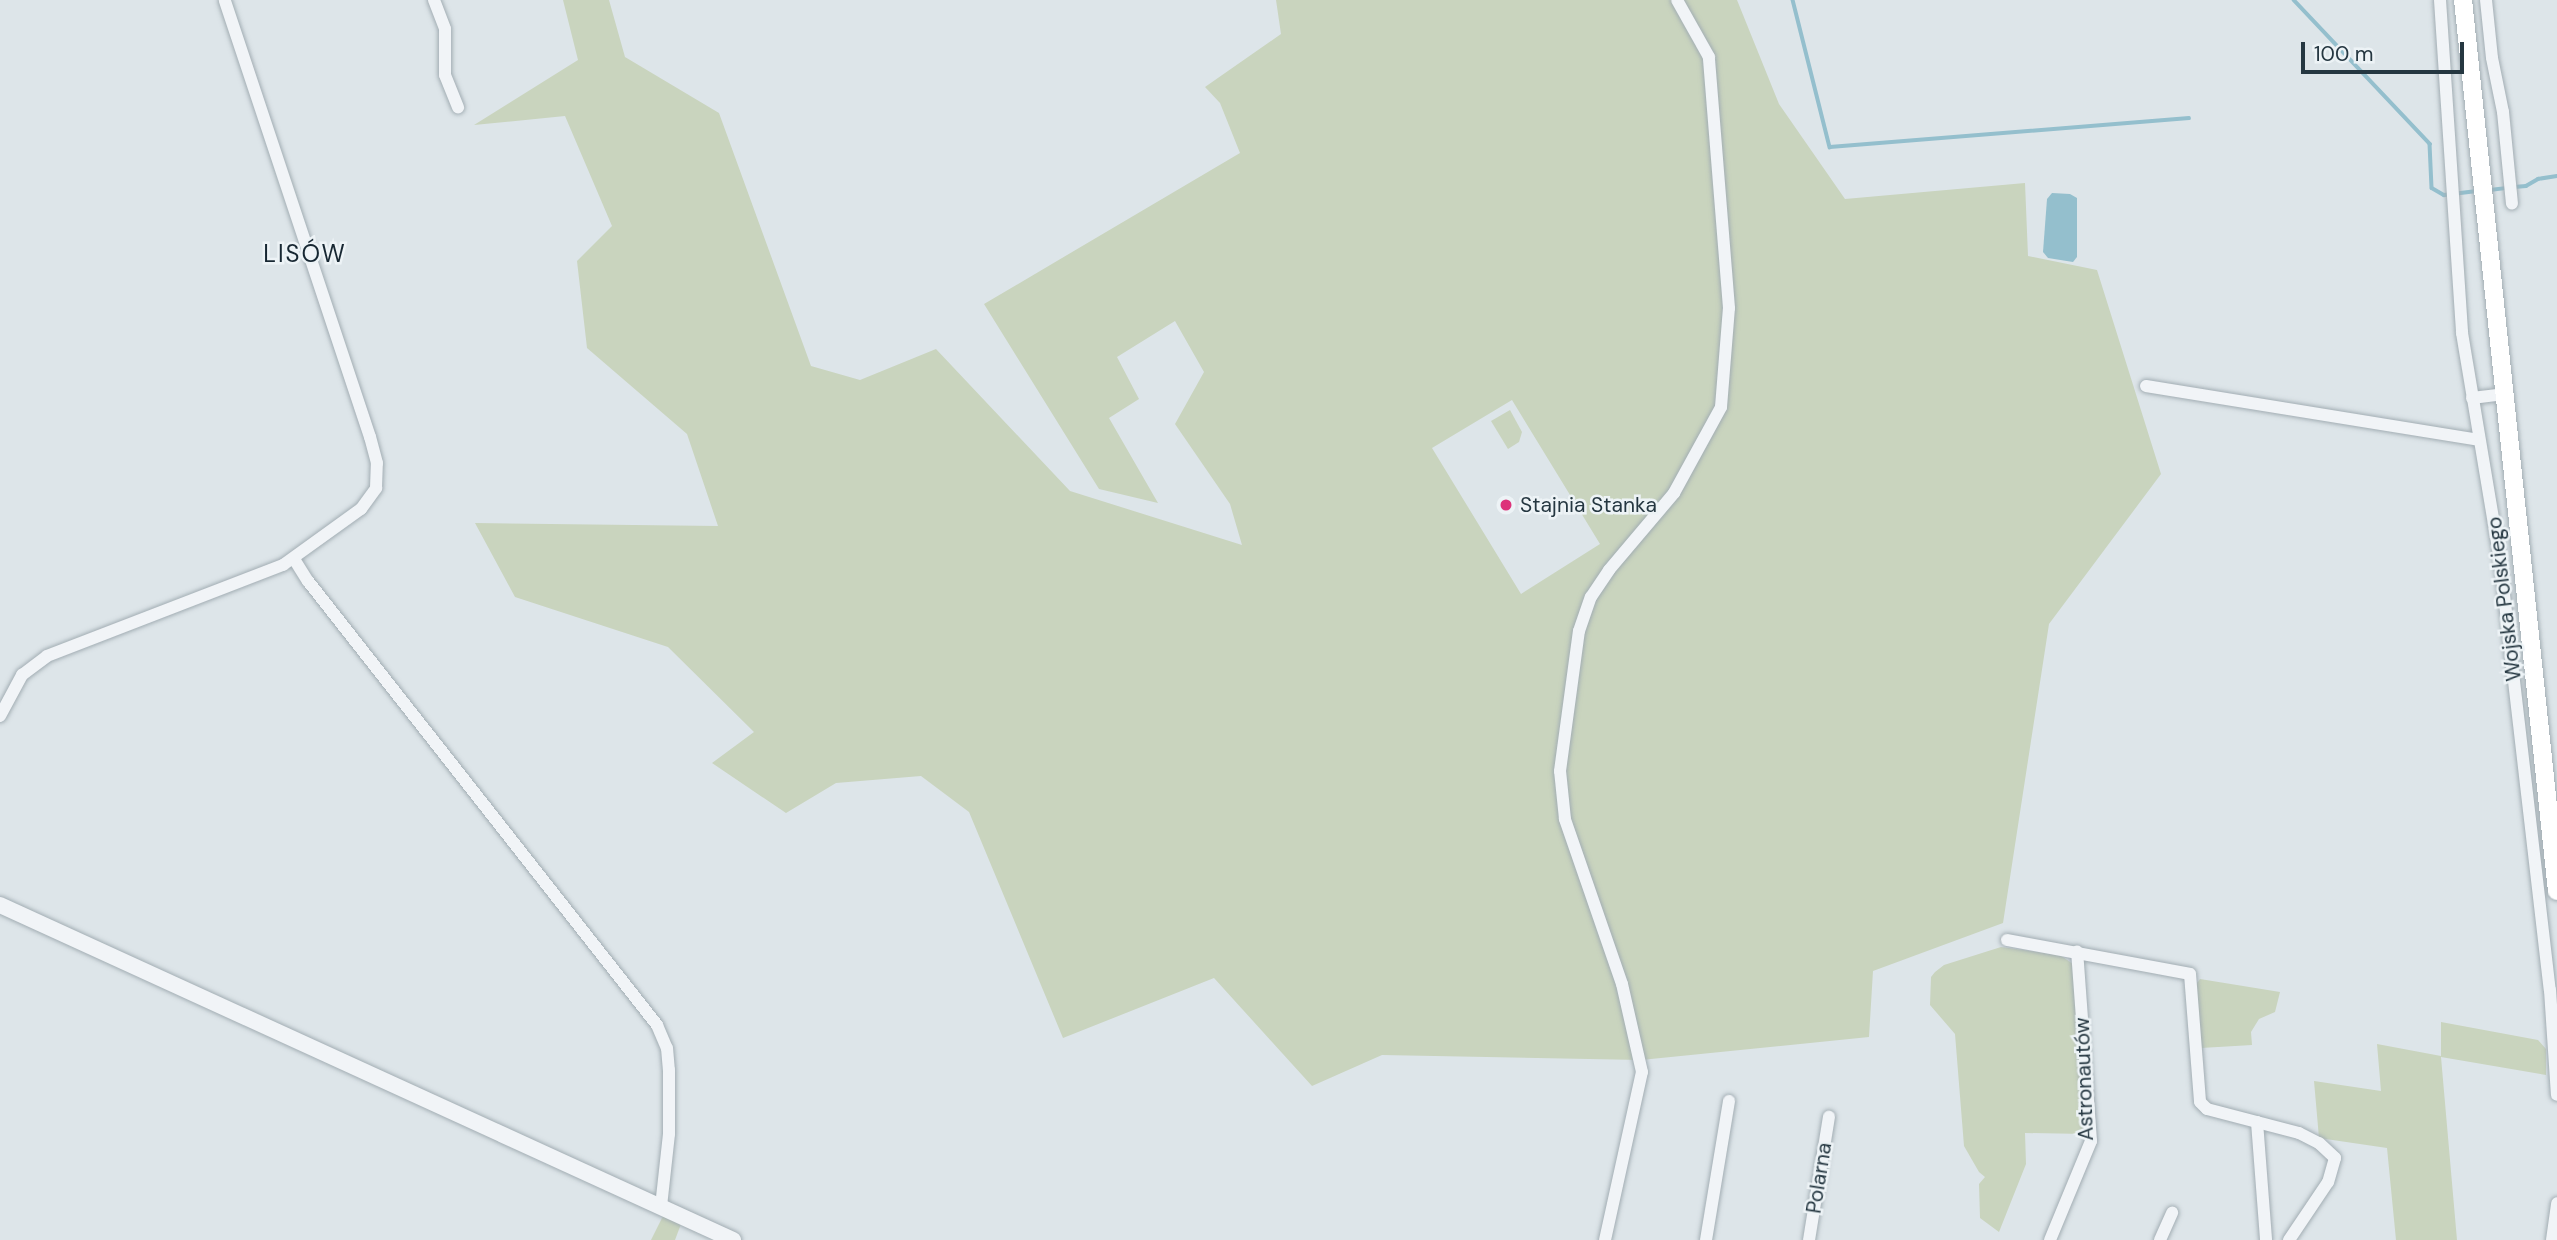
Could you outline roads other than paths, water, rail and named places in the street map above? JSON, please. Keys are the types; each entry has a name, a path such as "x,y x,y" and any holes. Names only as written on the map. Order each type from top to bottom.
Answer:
{"main road":[{"name":"Wojska Polskiego","path":"2463,0 2557,891"}],"street":[{"path":"0,716 22,675 47,656 294,559 368,501 376,488 377,463 225,0"},
{"path":"434,0 445,29 445,75 458,108"},
{"path":"1605,1240 1642,1072 1622,984 1565,819 1560,771 1579,631 1591,597 1609,570 1674,493 1721,407 1729,308 1709,57 1677,0"},
{"name":"Wojska Polskiego","path":"2440,0 2456,208 2462,334 2479,440 2491,491 2504,589 2550,990 2557,1095"},
{"path":"2486,0 2512,204"},
{"path":"2146,386 2479,440"},
{"path":"2472,398 2504,394"},
{"path":"294,559 308,581 657,1025 665,1040 669,1059 665,1184 661,1207"},
{"path":"0,905 733,1240"},
{"path":"2007,940 2190,974 2200,1102 2207,1109 2299,1133 2330,1150 2334,1158 2334,1169 2289,1240"},
{"name":"Astronautów","path":"2050,1240 2091,1141 2077,952"},
{"path":"1706,1240 1729,1101"},
{"name":"Polarna","path":"1809,1240 1829,1117"},
{"path":"2257,1122 2266,1240"},
{"path":"2552,1240 2557,1203"},
{"path":"2160,1240 2172,1213"}],"water":[{"path":"2052,193 2070,194 2077,198 2077,257 2073,262 2048,258 2043,252 2047,199"}],"waterway":[{"path":"1793,0 1830,147 2189,118"},
{"path":"2294,0 2430,144 2432,188 2444,195 2479,191"},
{"path":"2514,187 2557,176"},
{"path":"2490,190 2507,188"}],"place":[{"name":"Stajnia Stanka","path":"1506,505"}],"district":[{"name":"LISÓW","path":"305,254"}]}
